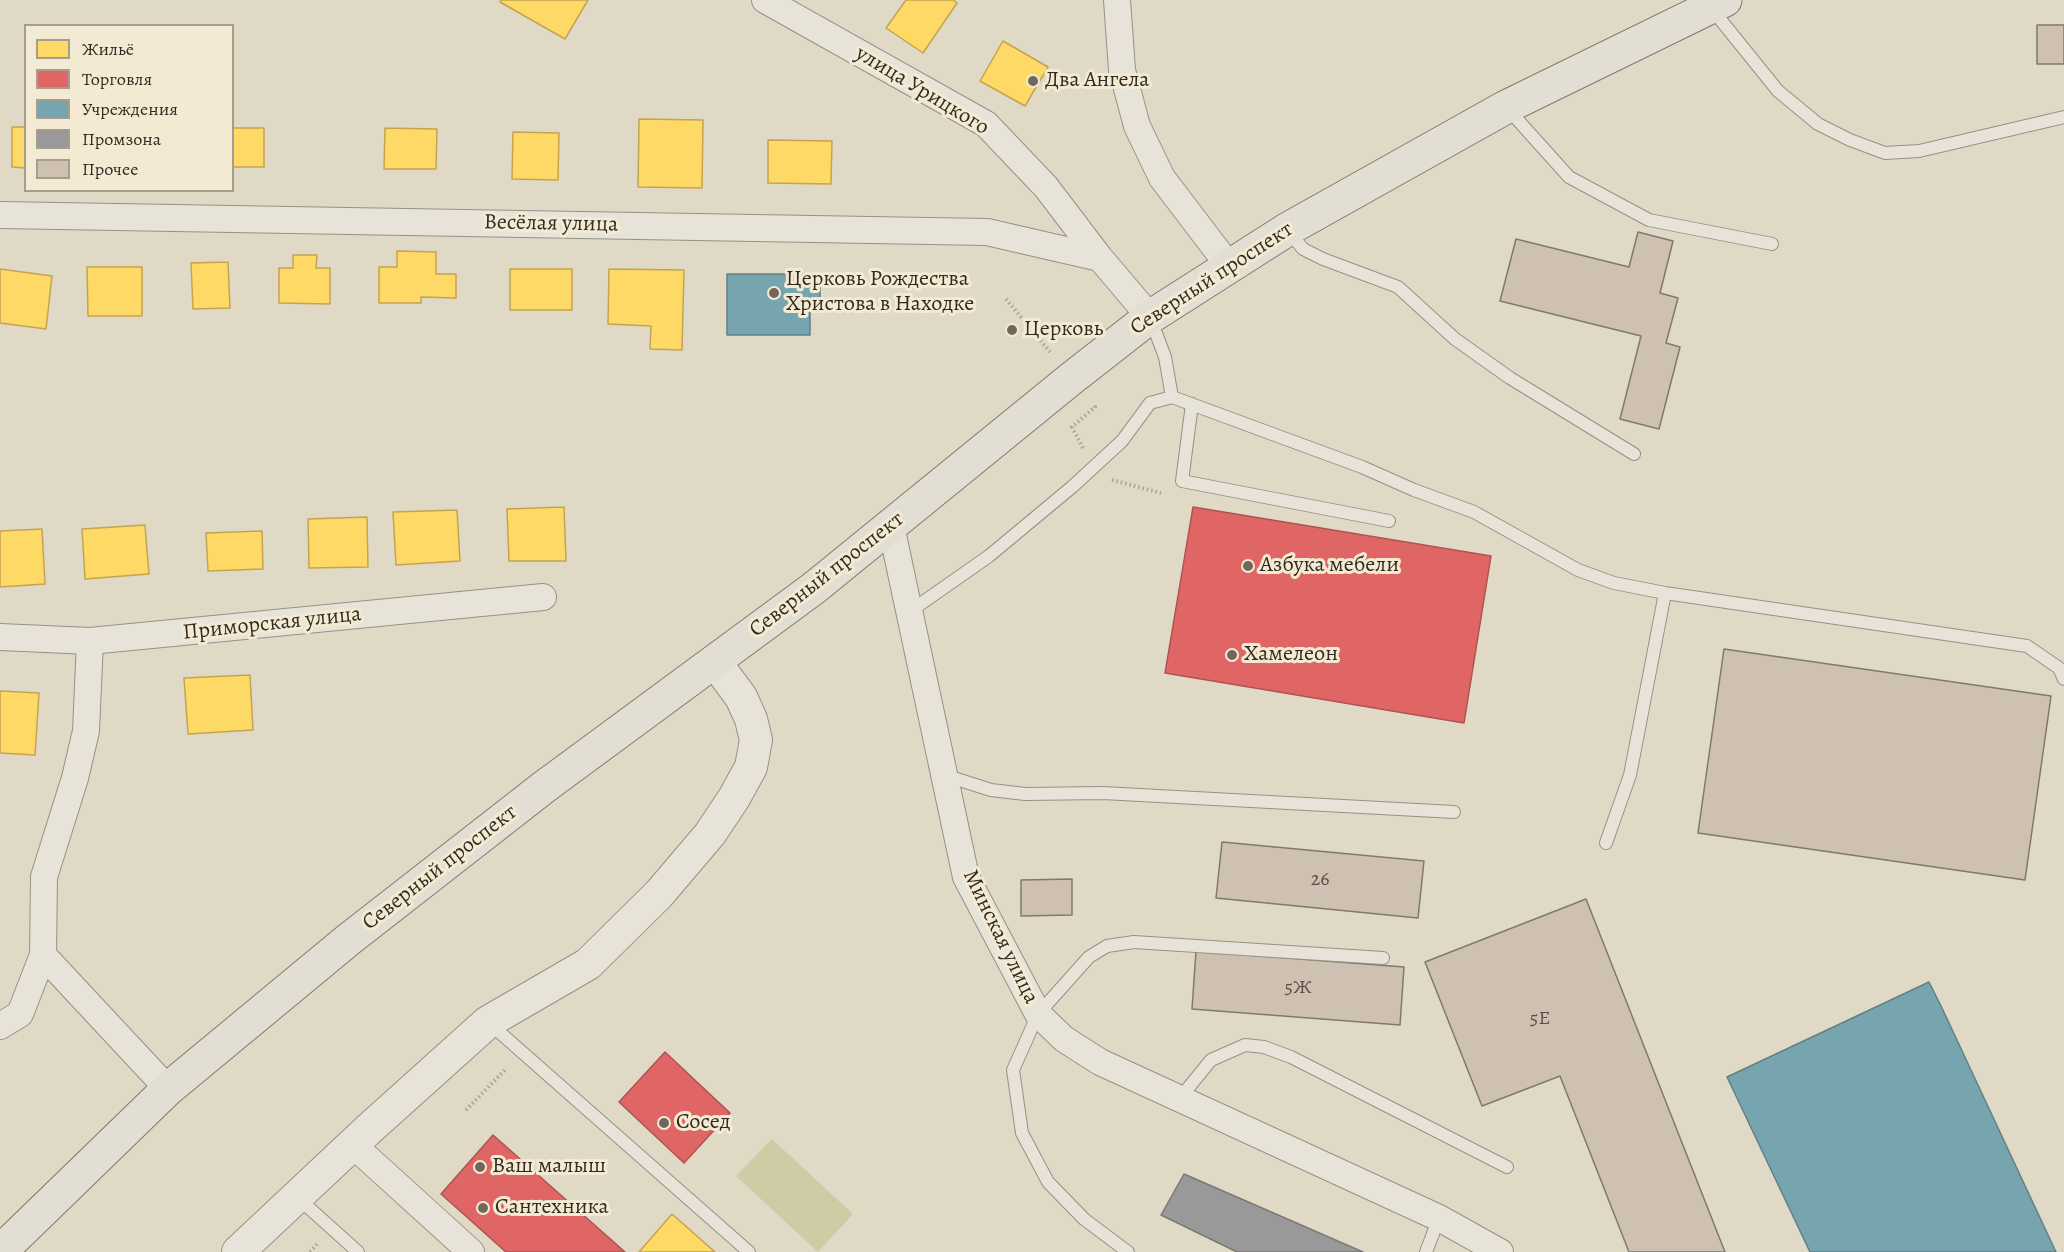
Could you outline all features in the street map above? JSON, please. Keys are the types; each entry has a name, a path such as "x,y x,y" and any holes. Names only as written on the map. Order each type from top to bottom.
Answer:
{"main road":[{"name":"Северный проспект","path":"0,1252 168,1089 348,940 544,787 814,588 1150,317 1288,229 1506,107 1718,4"}],"street":[{"name":"улица Урицкого","path":"765,0 986,124 1046,188 1100,258 1150,317"},
{"path":"1118,0 1122,70 1137,126 1162,178 1229,266"},
{"name":"Весёлая улица","path":"0,215 987,232 1100,258"},
{"name":"Минская улица","path":"891,526 966,877 1038,1014 1064,1039 1100,1062 1439,1218 1500,1252"},
{"name":"Приморская улица","path":"0,637 90,641 543,597"},
{"path":"0,1026 20,1014 44,955 44,877 75,778 86,731 90,641"},
{"path":"238,1252 352,1144 488,1022 588,964 659,894 710,834 751,767 756,740 751,719 741,697 714,662"},
{"path":"44,955 168,1089"},
{"path":"352,1144 471,1252"}],"lane":[{"path":"1718,4 1778,91 1818,124 1850,140 1885,153 1919,151 2064,117"},
{"path":"1506,107 1569,177 1649,220 1772,244"},
{"path":"1288,229 1303,249 1398,286 1455,339 1501,372 1634,454"},
{"path":"1150,317 1165,357 1172,397"},
{"path":"909,612 989,556 1072,487 1122,441 1150,403 1172,397 1362,467 1414,490 1474,512 1578,570 1614,583 1665,593 2027,646 2059,668 2064,679"},
{"path":"1192,404 1182,481 1389,521"},
{"path":"1606,843 1630,775 1665,593"},
{"path":"944,775 991,790 1025,794 1103,793 1454,812"},
{"path":"1128,1252 1084,1219 1048,1182 1022,1133 1013,1070 1038,1014 1089,957 1107,946 1134,942 1383,958"},
{"path":"488,1022 749,1252"},
{"path":"1180,1098 1211,1060 1245,1045 1264,1047 1292,1057 1507,1167"},
{"path":"297,1197 358,1252"},
{"path":"1426,1252 1439,1218"}],"path":[{"path":"466,1110 522,1053"}],"shaded area":[{"path":"772,1139 853,1214 818,1252 736,1176"}],"building: Жильё":[{"path":"501,0 588,0 565,39 500,2"},
{"path":"906,0 953,0 957,3 923,53 886,28"},
{"path":"1003,41 1048,67 1025,106 980,81"},
{"path":"639,119 703,120 702,188 638,187"},
{"path":"12,127 24,127 24,168 12,167"},
{"path":"234,128 264,128 264,167 234,167"},
{"path":"385,128 437,129 436,169 384,169"},
{"path":"513,132 559,133 558,180 512,179"},
{"path":"768,140 832,141 831,184 768,183"},
{"path":"397,251 436,252 436,274 456,274 456,298 421,297 421,303 379,303 379,267 397,267"},
{"path":"293,255 317,255 316,268 330,268 330,304 279,303 279,268 293,268"},
{"path":"228,262 230,308 193,309 191,263"},
{"path":"87,267 142,267 142,316 88,316"},
{"path":"0,269 52,276 46,329 0,323"},
{"path":"510,269 572,269 572,310 510,310"},
{"path":"609,269 684,270 682,350 650,349 651,326 608,324"},
{"path":"564,507 566,561 509,561 507,509"},
{"path":"457,510 460,561 396,565 393,512"},
{"path":"367,517 368,567 309,568 308,519"},
{"path":"145,525 149,574 85,579 82,529"},
{"path":"42,529 45,584 0,587 0,531"},
{"path":"262,531 263,569 208,571 206,533"},
{"path":"250,675 253,730 188,734 184,678"},
{"path":"0,691 39,693 35,755 0,753"},
{"path":"672,1214 715,1252 639,1252"}],"building: Торговля":[{"path":"1193,507 1491,556 1464,723 1165,673"},
{"path":"665,1052 730,1113 684,1163 619,1102"},
{"path":"493,1135 625,1252 506,1252 441,1194"}],"building: Учреждения":[{"name":"Церковь Рождества Христова в Находке","path":"727,274 820,274 820,311 810,311 810,335 727,335"},
{"path":"1929,982 2056,1252 1810,1252 1727,1077"}],"building: Промзона":[{"path":"1184,1174 1363,1252 1237,1252 1161,1215"}],"building: Прочее":[{"path":"2037,25 2064,25 2064,64 2037,64"},
{"path":"1638,232 1673,241 1660,293 1678,298 1666,343 1680,347 1659,429 1620,419 1641,336 1500,301 1516,239 1629,267"},
{"path":"1724,649 2051,696 2025,880 1698,833"},
{"path":"1222,842 1424,861 1418,918 1216,898"},
{"path":"1072,879 1072,915 1021,916 1021,880"},
{"path":"1586,899 1725,1252 1629,1252 1560,1076 1482,1106 1425,962"},
{"path":"1196,951 1404,967 1400,1025 1192,1009"}],"place":[{"name":"Два Ангела","path":"1033,81"},
{"name":"Церковь Рождества Христова в Находке","path":"774,293"},
{"name":"Церковь","path":"1012,330"},
{"name":"Азбука мебели","path":"1248,566"},
{"name":"Хамелеон","path":"1232,655"},
{"name":"Сосед","path":"664,1123"},
{"name":"Ваш малыш","path":"480,1167"},
{"name":"Сантехника","path":"483,1208"}]}
